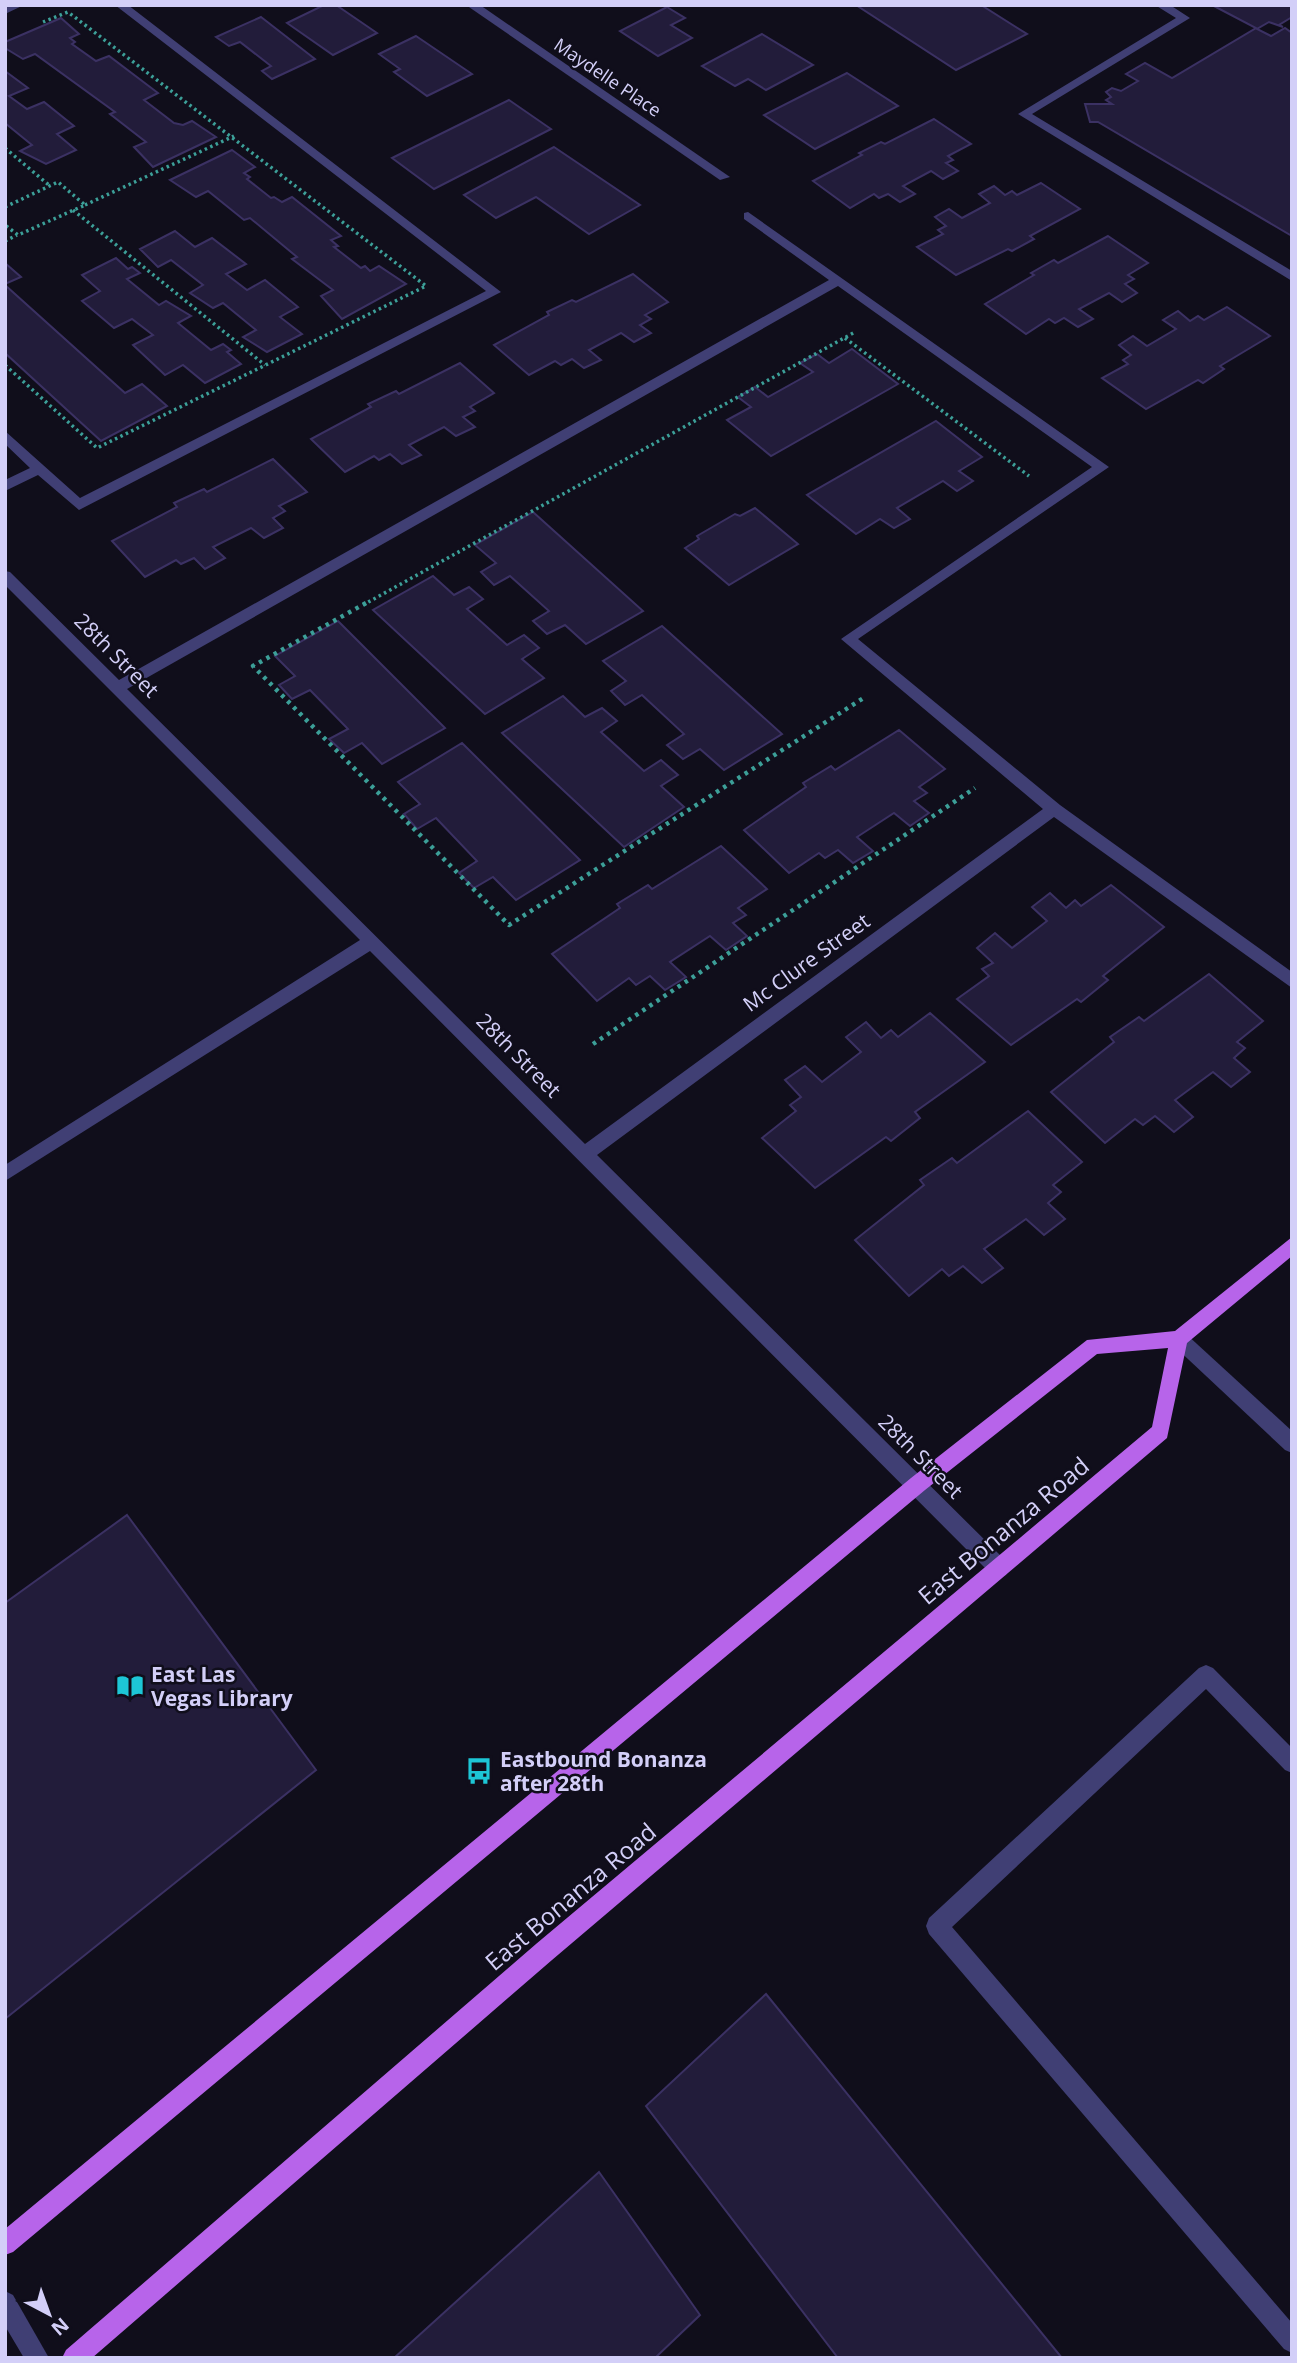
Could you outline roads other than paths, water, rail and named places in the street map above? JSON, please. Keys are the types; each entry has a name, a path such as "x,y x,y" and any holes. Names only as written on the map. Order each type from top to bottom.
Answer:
{"main road":[{"path":"5,2244 918,1484 1093,1346 1178,1339 1292,1245"},
{"name":"East Bonanza Road","path":"74,2358 722,1802 1160,1432 1178,1339"}],"street":[{"path":"5,10 18,5"},
{"path":"5,436 79,505 495,292 121,5"},
{"name":"Maydelle Place","path":"472,5 724,177"},
{"path":"1161,5 1184,18 1024,114 1292,277"},
{"path":"748,216 1102,467 848,639 1054,808 1292,981"},
{"path":"117,688 838,280"},
{"path":"5,486 39,468"},
{"name":"28th Street","path":"5,576 918,1484 999,1568"},
{"name":"Mc Clure Street","path":"586,1153 1054,808"},
{"path":"5,1174 372,941"},
{"path":"1178,1339 1292,1444"},
{"path":"1292,1763 1206,1675 937,1926 1292,2342"},
{"path":"5,2303 37,2358"}],"place":[{"name":"East Las Vegas Library","path":"130,1686"},
{"name":"Eastbound Bonanza after 28th","path":"479,1771"}]}
